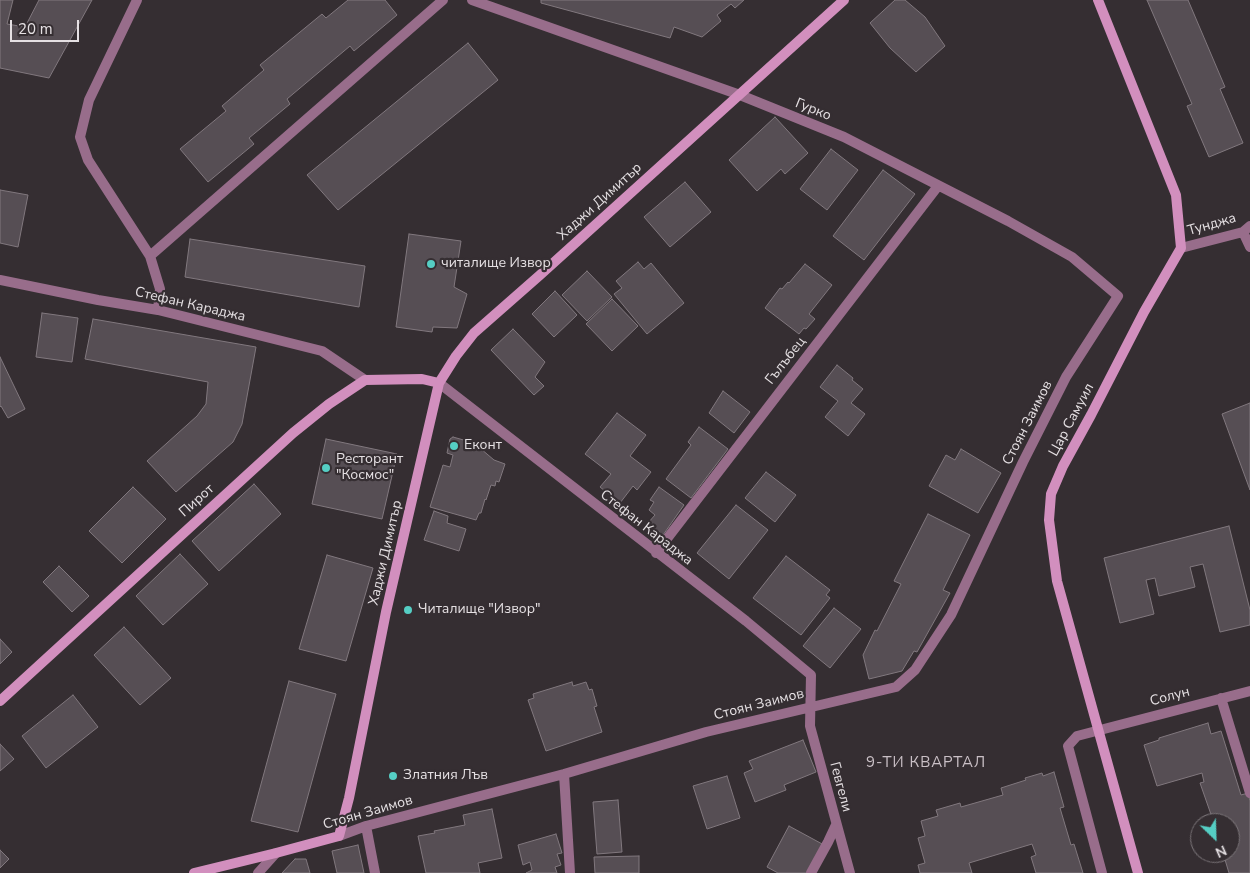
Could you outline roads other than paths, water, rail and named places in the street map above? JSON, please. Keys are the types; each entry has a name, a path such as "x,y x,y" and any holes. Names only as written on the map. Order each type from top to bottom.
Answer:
{"street":[{"path":"137,0 89,100 80,138 88,160 150,256 160,289 158,310"},
{"path":"150,256 443,0"},
{"name":"Гурко","path":"472,0 740,95 844,138 1008,221 1072,256 1118,296"},
{"name":"Хаджи Димитър","path":"339,836 386,612 439,384 474,333 540,276 844,0"},
{"path":"1098,0 1176,195 1181,248"},
{"name":"Гълъбец","path":"656,553 938,186"},
{"path":"1247,229 1250,247"},
{"name":"Тунджа","path":"1181,248 1247,229"},
{"name":"Цар Самуил","path":"1138,873 1057,581 1049,520 1051,494 1063,466 1144,312 1181,248"},
{"name":"Стефан Караджа","path":"0,280 158,310 322,351 365,380"},
{"name":"Стоян Заимов","path":"194,873 339,836 366,826 564,774 706,732 896,687 915,670 951,615 1023,462 1066,377 1118,296"},
{"path":"365,380 422,379 439,384"},
{"name":"Пирот","path":"0,701 293,433 329,404 365,380"},
{"name":"Стефан Караджа","path":"439,384 746,621 811,675 811,706"},
{"name":"Солун","path":"1102,873 1068,746 1077,736 1250,691"},
{"path":"1221,698 1250,793"},
{"name":"Гевгели","path":"811,706 810,726 850,873"},
{"path":"564,774 570,873"},
{"path":"811,873 836,825"},
{"path":"366,826 375,873"},
{"path":"258,873 276,853"}],"place":[{"name":"читалище Извор","path":"431,264"},
{"name":"Еконт","path":"454,446"},
{"name":"Ресторант \"Космос\"","path":"326,468"},
{"name":"Читалище \"Извор\"","path":"408,610"},
{"name":"Златния Лъв","path":"393,776"}],"district":[{"name":"9-ТИ КВАРТАЛ","path":"926,763"}]}
